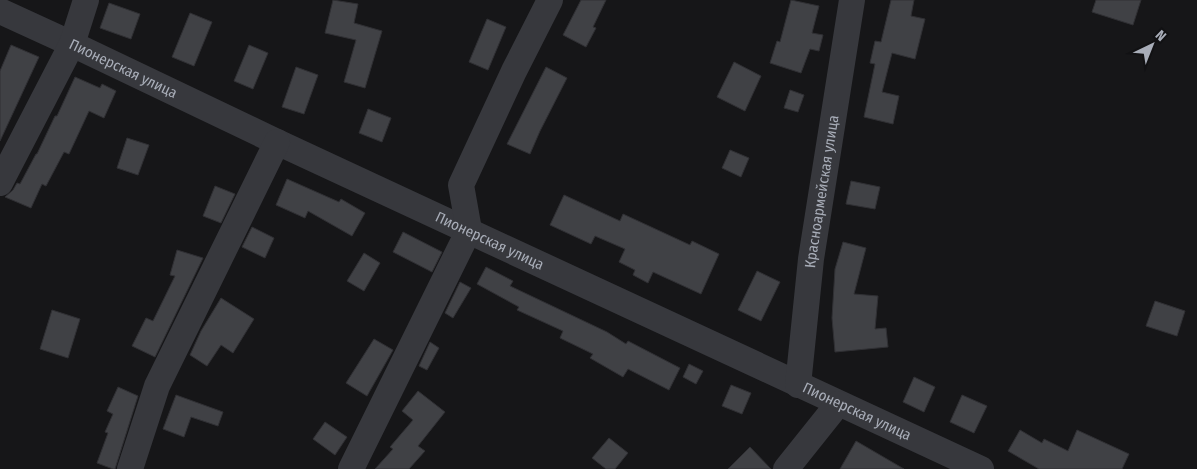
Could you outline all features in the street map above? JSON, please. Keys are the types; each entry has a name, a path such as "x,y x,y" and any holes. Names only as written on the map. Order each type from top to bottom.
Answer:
{"street":[{"path":"0,183 72,44 86,0"},
{"path":"351,469 469,230 461,186 514,71 550,0"},
{"name":"Красноармейская улица","path":"798,384 811,259 852,0"},
{"name":"Пионерская улица","path":"0,12 981,469"},
{"path":"130,469 157,386 277,142"},
{"path":"786,469 838,404"}],"building":[{"path":"333,0 358,4 354,23 382,31 365,88 344,82 356,40 325,33"},
{"path":"581,0 606,0 593,27 596,28 586,47 563,35"},
{"path":"791,0 819,6 812,33 823,35 819,51 810,49 801,73 770,63 777,41 780,42"},
{"path":"891,0 914,0 911,16 925,19 915,59 892,53 882,92 899,96 893,124 864,117 875,64 870,63 875,41 881,42"},
{"path":"1096,0 1141,0 1133,25 1092,12"},
{"path":"109,3 140,14 131,39 100,28"},
{"path":"190,13 212,22 194,66 172,57"},
{"path":"487,19 506,27 488,70 469,62"},
{"path":"11,45 39,57 0,141 0,71"},
{"path":"249,45 268,53 253,89 234,81"},
{"path":"734,62 761,76 745,111 717,97"},
{"path":"296,67 318,75 304,114 282,107"},
{"path":"546,67 567,78 530,154 507,144"},
{"path":"75,77 100,88 102,84 116,91 104,118 89,111 69,154 64,152 46,186 42,184 31,208 5,197 13,190 17,183 20,184 55,116 57,116"},
{"path":"790,90 804,95 798,112 784,108"},
{"path":"368,109 391,118 382,142 359,133"},
{"path":"127,138 149,145 138,175 117,168"},
{"path":"730,150 749,158 741,177 722,168"},
{"path":"287,179 339,202 341,199 365,213 352,236 308,211 305,218 276,205"},
{"path":"851,181 880,187 875,209 846,204"},
{"path":"215,186 235,194 221,223 203,216"},
{"path":"564,195 620,221 623,214 690,245 692,241 719,254 701,294 653,272 648,283 633,275 635,270 619,262 625,249 595,236 591,244 550,225"},
{"path":"252,227 274,238 265,258 242,247"},
{"path":"403,232 442,252 432,272 393,252"},
{"path":"843,242 866,248 854,294 878,296 875,329 886,328 888,347 835,352 832,318 835,269"},
{"path":"177,250 203,258 155,357 132,346 146,318 153,321 175,276 170,275"},
{"path":"364,253 380,263 364,291 347,281"},
{"path":"486,267 513,281 510,286 607,332 626,344 628,341 680,368 669,390 628,369 623,377 590,358 593,354 560,338 563,331 517,310 519,307 477,284"},
{"path":"757,271 780,282 761,321 738,310"},
{"path":"460,282 471,288 453,318 445,313"},
{"path":"221,298 254,319 233,353 221,345 207,366 190,355 201,331"},
{"path":"1155,301 1185,311 1177,336 1146,326"},
{"path":"52,310 80,319 68,358 40,349"},
{"path":"374,339 393,350 367,396 346,383"},
{"path":"430,342 439,348 427,370 419,366"},
{"path":"689,364 703,371 696,384 683,377"},
{"path":"914,377 935,387 924,412 903,402"},
{"path":"731,385 751,393 742,414 722,406"},
{"path":"118,387 138,396 115,469 113,469 97,463 108,433 105,432 113,414 107,411"},
{"path":"418,391 445,412 418,446 425,451 409,469 375,469 393,449 390,447 413,420 402,411"},
{"path":"176,395 223,412 218,426 191,417 184,437 163,429"},
{"path":"962,395 987,406 974,433 950,422"},
{"path":"325,422 347,437 335,455 313,439"},
{"path":"1020,430 1042,443 1044,439 1068,451 1077,430 1129,454 1122,469 1039,469 1008,451"},
{"path":"609,438 628,453 615,469 606,469 592,458"},
{"path":"856,441 904,469 840,469"},
{"path":"750,447 771,469 728,469"}]}
